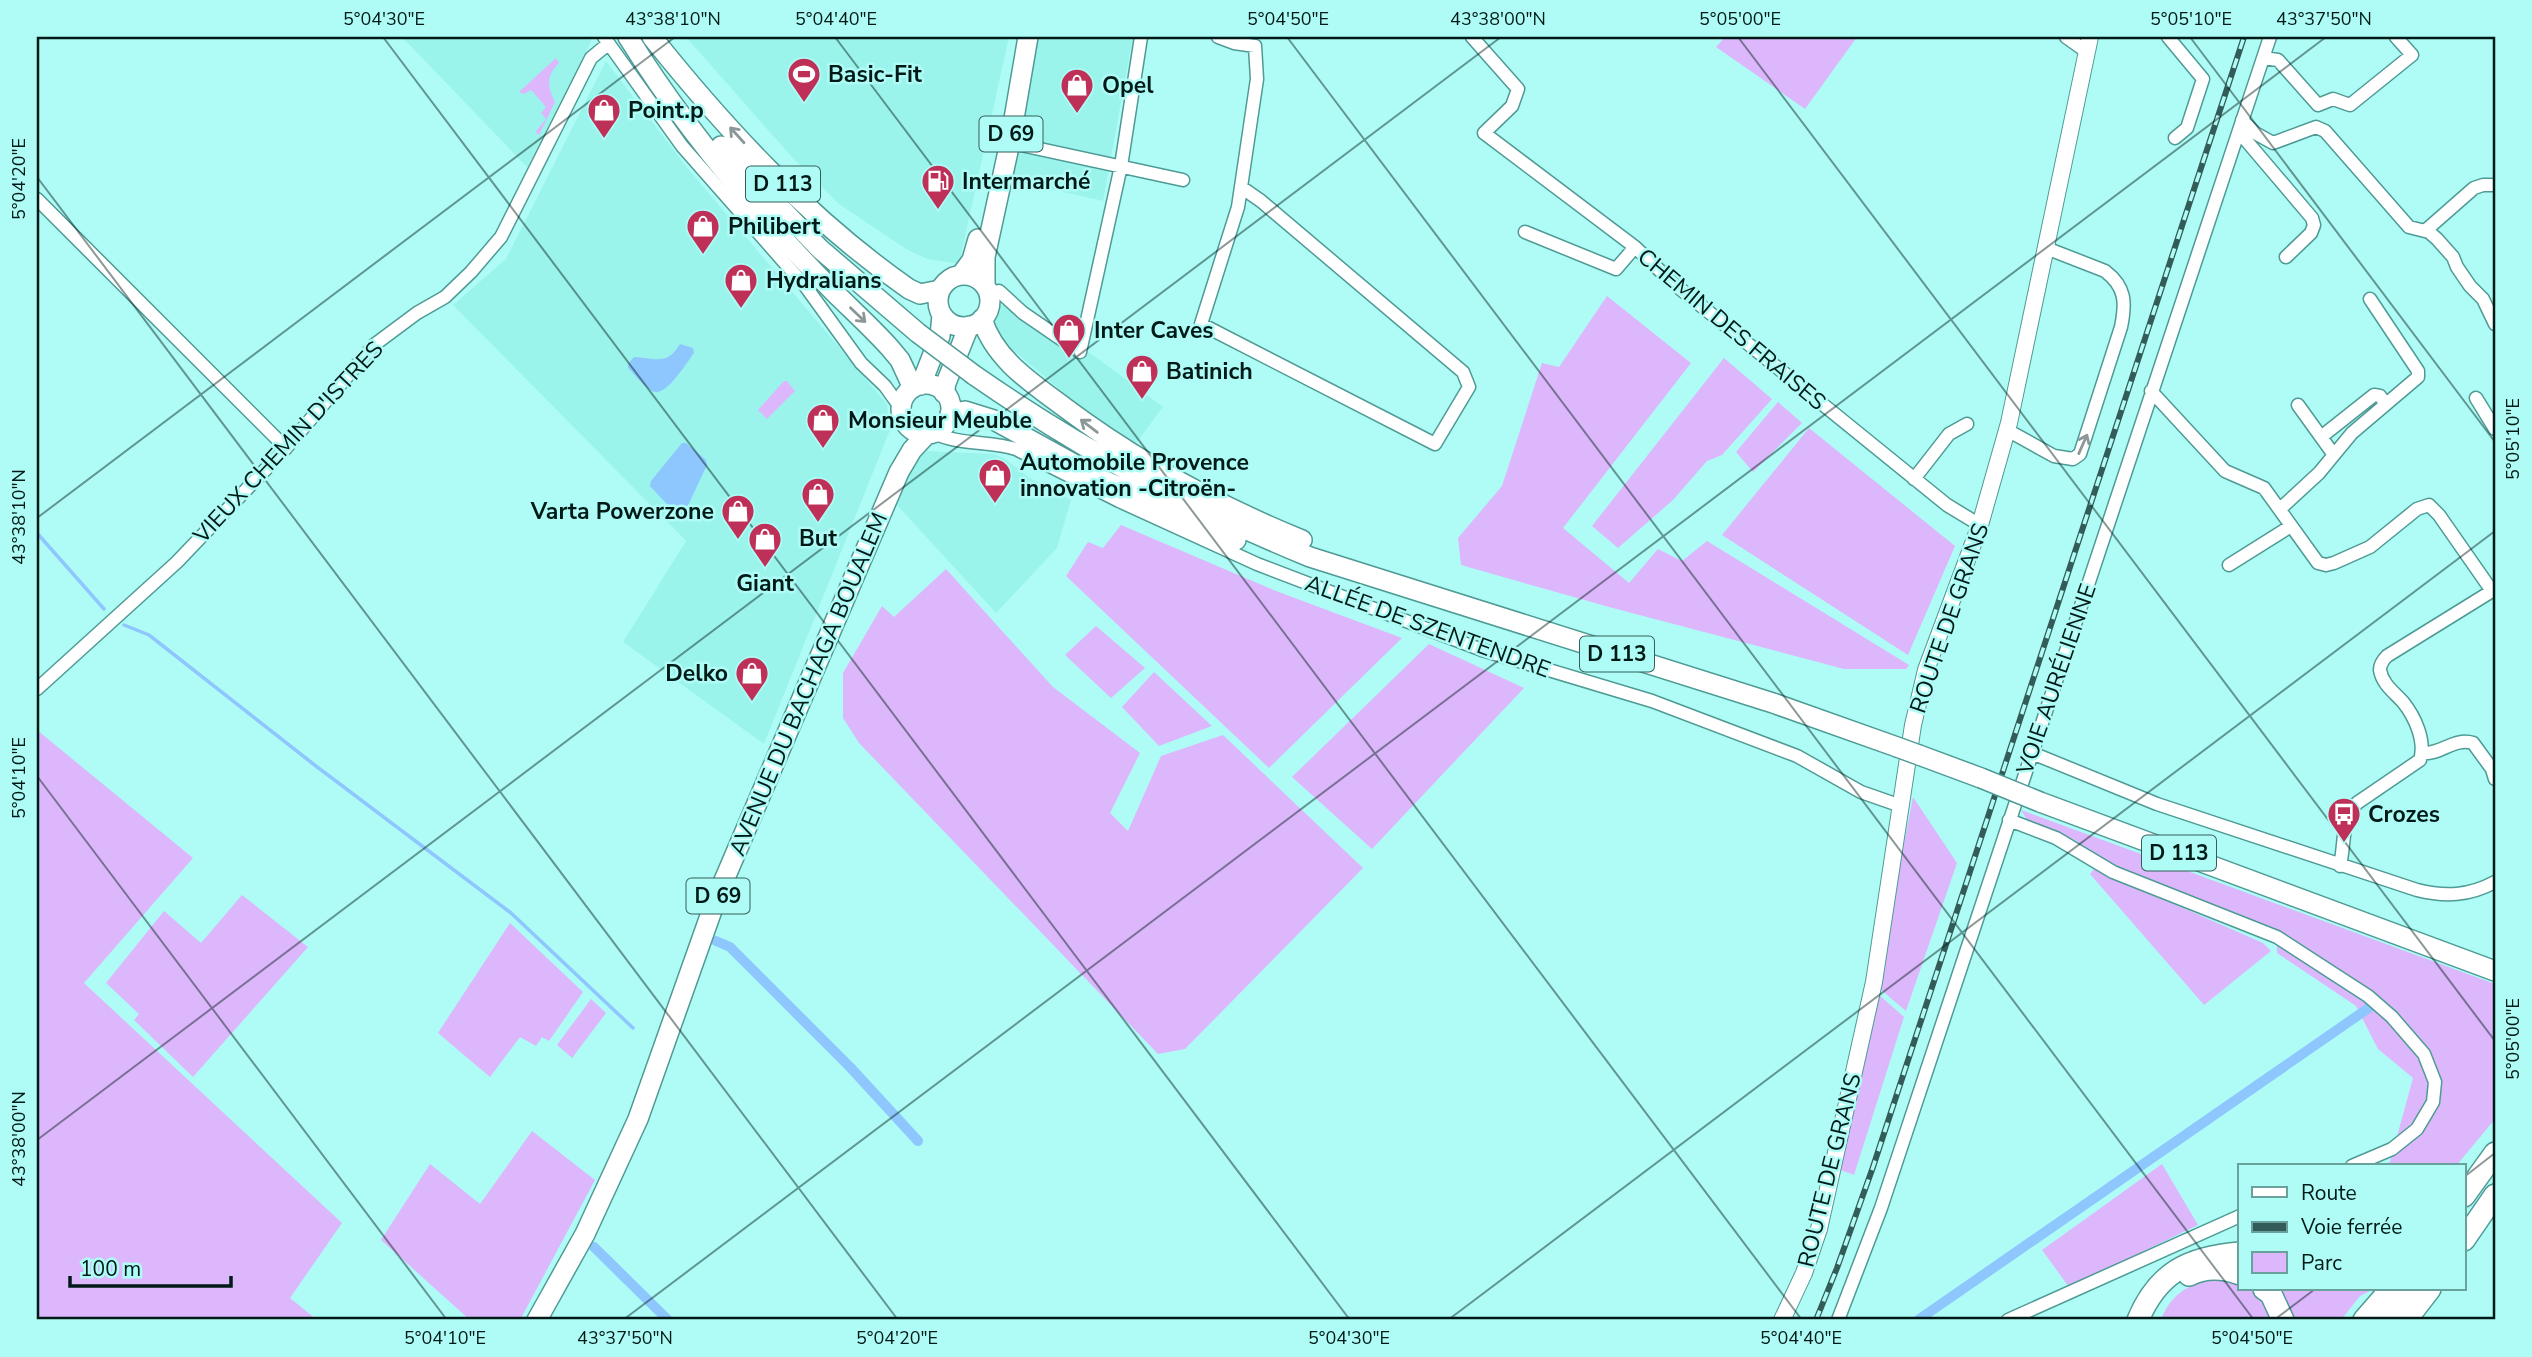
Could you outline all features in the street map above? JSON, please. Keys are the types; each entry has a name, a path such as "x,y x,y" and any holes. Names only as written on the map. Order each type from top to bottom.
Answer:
{"highway":[{"path":"2466,1170 2495,1136"},
{"path":"2466,1193 2495,1153"},
{"path":"2466,1220 2495,1181"},
{"path":"2466,1237 2495,1195"},
{"path":"2138,1320 2154,1290 2171,1273 2187,1264 2215,1255 2238,1253"},
{"path":"2151,1320 2157,1303 2177,1282 2199,1270 2228,1269 2238,1273"},
{"path":"2265,1290 2271,1294 2283,1320"},
{"path":"2364,1320 2390,1290"},
{"path":"2385,1320 2411,1290"},
{"path":"2406,1320 2429,1290"}],"main road":[{"path":"628,37 670,100 723,169 806,263 900,360 911,393"},
{"name":"D 113","path":"635,37 713,138 768,197 849,275 918,333 974,375 1063,435 1156,488 1241,529 1310,557 1773,703 2495,971"},
{"name":"D 113","path":"652,37 759,160 836,234 909,289 920,294 940,290"},
{"name":"D 69","path":"961,275 974,255 996,178 1026,37"},
{"name":"D 69","path":"987,289 985,257 996,178"},
{"path":"944,393 946,383 976,323 989,307 987,289 970,275 961,275 946,282 940,290 940,336 911,393 903,421 912,431 940,426 965,411 994,420 1101,479 1192,522 1295,561 1310,557"},
{"path":"942,315 954,325 976,323"},
{"path":"976,323 1012,367 1128,453 1230,508 1338,555 1388,581"},
{"path":"911,393 935,386 944,393 951,406 940,426"},
{"name":"D 69","path":"899,472 907,426"},
{"name":"D 69","path":"899,472 912,450 940,426"},
{"name":"AVENUE DU BACHAGA BOUALEM","path":"537,1320 595,1214 638,1119 726,877 899,472"}],"street":[{"path":"987,289 999,291 1023,313 1080,352 1121,166 1140,37"},
{"path":"1218,37 1255,46 1257,79 1237,207 1201,324 1435,444 1469,387 1463,372 1241,187"},
{"name":"CHEMIN DES FRAISES","path":"1472,37 1518,89 1512,106 1484,133 1635,247 1663,275 1914,479 1947,505 1980,525"},
{"path":"2066,37 2089,44"},
{"path":"2168,37 2203,79 2187,128 2175,138"},
{"name":"VOIE AURÉLIENNE","path":"1838,1320 1881,1209 2270,37"},
{"path":"2263,58 2278,60 2318,105 2333,99 2350,105 2412,55 2396,37"},
{"path":"606,40 682,146 806,287 861,363 885,386 911,393"},
{"name":"VIEUX CHEMIN D'ISTRES","path":"37,689 177,562 286,448 374,345 417,313 445,297 471,272 501,237 591,58 606,40"},
{"name":"ROUTE DE GRANS","path":"1782,1320 1804,1273 1819,1229 1874,982 1913,725 1926,670 1980,525 2007,430 2089,44"},
{"path":"2240,126 2273,142 2316,127 2325,131 2409,227 2425,231 2438,239 2453,257 2470,286 2483,299 2495,324"},
{"path":"2240,126 2312,218 2314,225 2311,233 2286,257"},
{"path":"1004,141 1183,180"},
{"path":"2425,231 2474,188 2495,185"},
{"path":"37,199 286,448"},
{"path":"1237,207 1261,201"},
{"path":"1525,232 1616,269 1635,247"},
{"path":"2007,430 2054,456 2073,459 2080,454 2121,327 2125,307 2122,290 2114,277 2046,248"},
{"path":"2280,509 2319,473 2352,433 2419,374 2370,299"},
{"path":"2151,391 2225,471 2264,488 2318,563 2326,565 2370,547 2417,509 2429,505 2439,515 2492,591 2387,656 2381,663 2383,678 2413,718 2421,741 2422,754 2420,760 2357,803 2349,812 2344,829 2340,866"},
{"path":"2321,437 2374,395 2380,396 2385,403"},
{"path":"2476,398 2494,425"},
{"path":"2298,405 2334,456"},
{"path":"1914,479 1949,435 1967,424"},
{"name":"ALLÉE DE SZENTENDRE","path":"940,426 959,439 1000,444 1016,449 1119,501 1257,564 1482,650 1652,701 1797,756 1861,792 1901,806"},
{"path":"2229,565 2291,526"},
{"path":"2422,754 2431,754 2458,741 2473,743 2492,769 2495,779"},
{"path":"2032,753 2157,804 2340,866 2436,895 2456,895 2484,888 2495,882"},
{"path":"2009,820 2056,838 2113,872 2277,937 2368,996 2392,1017 2424,1054 2435,1082 2432,1102 2417,1129 2392,1149 2357,1164"},
{"path":"2008,1320 2238,1217"}],"shaded area":[{"path":"402,37 590,37 591,42 527,167"},
{"path":"686,37 1009,37 959,264 927,259 906,249 839,204 791,156"},
{"path":"1036,37 1133,37 1103,201 1009,180"},
{"path":"606,61 685,165 887,404 890,430 764,744 623,642 686,541 453,305 506,259"},
{"path":"1016,298 1163,407 1134,446 1104,427 993,333 998,307"},
{"path":"927,451 994,454 1004,458 1030,478 1071,500 1057,548 996,613 896,504 916,461"}],"green space":[{"path":"1725,37 1857,37 1805,109 1716,47"},
{"path":"556,58 559,63 549,81 555,102 539,135 536,131 546,119 541,113 546,107 531,90 524,94 519,92"},
{"path":"1607,296 1691,363 1563,528 1629,583 1658,549 1682,561 1707,541 1909,665 1906,669 1844,669 1461,565 1458,538 1502,486 1542,363 1559,367"},
{"path":"1724,358 1772,399 1722,455 1707,461 1673,500 1618,548 1592,526"},
{"path":"784,381 795,391 767,419 758,410"},
{"path":"1778,402 1802,423 1753,472 1736,452"},
{"path":"1809,428 1955,546 1908,655 1722,535"},
{"path":"1121,525 1276,591 1402,638 1269,768 1066,576 1088,542 1103,548"},
{"path":"946,569 1053,687 1140,753 1110,813 1128,831 1161,756 1223,735 1363,868 1185,1049 1158,1054 859,743 843,718 843,673 882,606 894,617"},
{"path":"1096,626 1145,668 1111,698 1065,655"},
{"path":"1429,644 1524,688 1372,849 1292,777"},
{"path":"1154,672 1212,726 1159,746 1122,707"},
{"path":"37,730 193,858 84,983 342,1223 290,1298 317,1320 37,1320"},
{"path":"1913,797 1957,863 1906,1011 1880,989"},
{"path":"2021,810 2495,984 2495,1119 2458,1164 2385,1164 2390,1162 2413,1078 2378,1049 2356,1006 2277,953 2277,931 2109,863 2075,840 2027,820"},
{"path":"2094,869 2263,943 2271,951 2204,1005 2090,874"},
{"path":"242,895 308,947 193,1077 134,1020 139,1014 106,983 164,911 201,943"},
{"path":"510,923 583,992 549,1041 542,1037 536,1046 520,1037 490,1077 438,1033"},
{"path":"1877,993 1904,1017 1854,1175 1838,1169"},
{"path":"591,999 606,1013 572,1058 557,1045"},
{"path":"532,1131 595,1180 520,1320 470,1320 381,1240 430,1164 480,1204"},
{"path":"2162,1164 2198,1225 2069,1287 2042,1250"},
{"path":"2214,1279 2238,1283 2238,1290 2247,1290 2257,1295 2272,1320 2161,1320 2175,1297 2196,1284"},
{"path":"2275,1290 2372,1290 2360,1296 2341,1320 2291,1320"}],"water":[{"path":"680,344 693,348 694,353 663,390 652,391 628,368 634,357 666,358"},
{"path":"682,443 686,443 706,460 707,465 684,514 678,516 650,486 651,481"}],"waterway":[{"path":"37,533 104,609"},
{"path":"124,625 149,635 312,763 511,913 633,1028"},
{"path":"716,941 730,947 850,1067 918,1141"},
{"path":"1918,1320 2373,1005"},
{"path":"594,1247 668,1320"}],"railway":[{"path":"1816,1320 1873,1167 2244,37"}],"place":[{"name":"Basic-Fit","path":"804,104"},
{"name":"Opel","path":"1077,115"},
{"name":"Point.p","path":"604,140"},
{"name":"Intermarché","path":"938,211"},
{"name":"Philibert","path":"703,256"},
{"name":"Hydralians","path":"741,310"},
{"name":"Inter Caves","path":"1069,360"},
{"name":"Batinich","path":"1142,401"},
{"name":"Monsieur Meuble","path":"823,450"},
{"name":"Automobile Provence innovation -Citroën-","path":"995,505"},
{"name":"But","path":"818,524"},
{"name":"Varta Powerzone","path":"738,541"},
{"name":"Giant","path":"765,569"},
{"name":"Delko","path":"752,703"},
{"name":"Crozes","path":"2344,844"}]}
